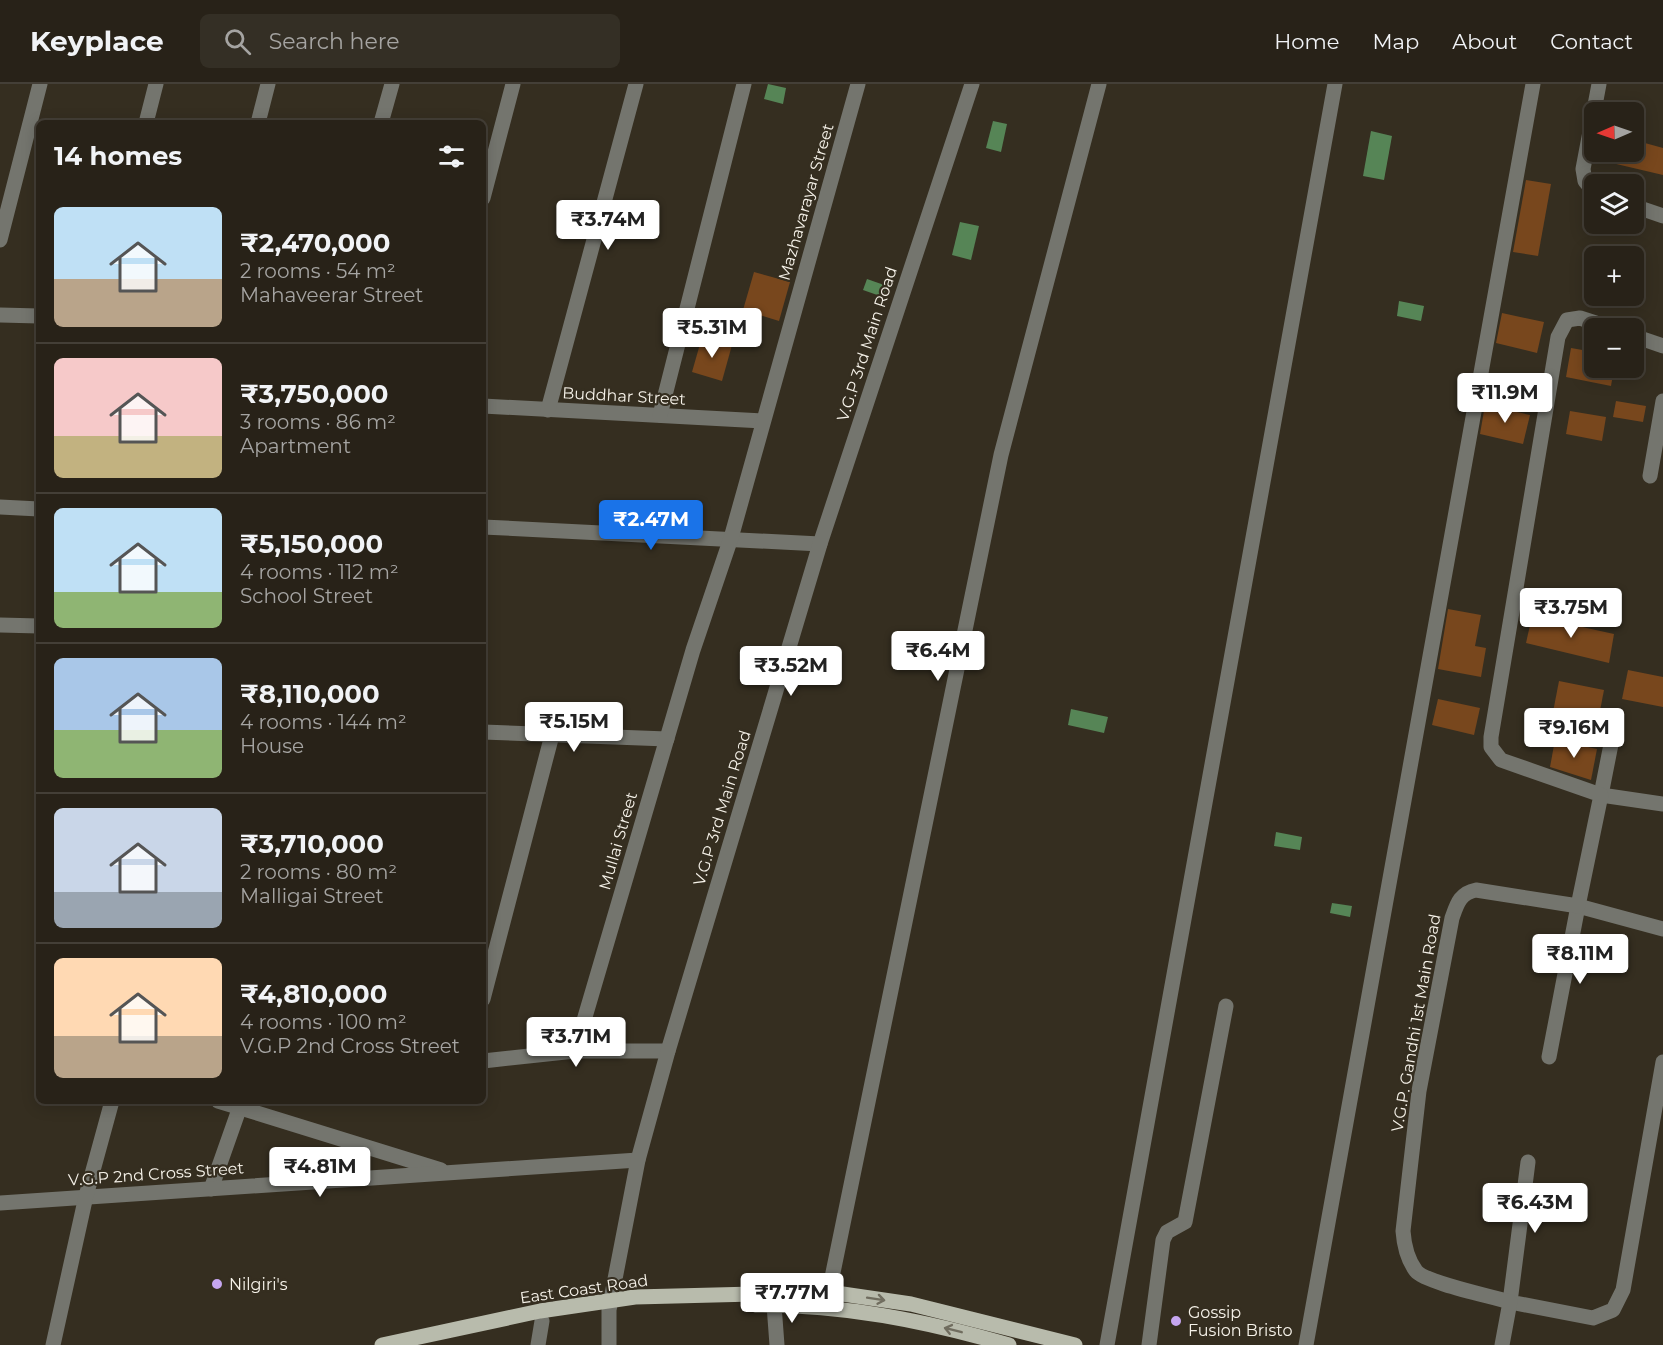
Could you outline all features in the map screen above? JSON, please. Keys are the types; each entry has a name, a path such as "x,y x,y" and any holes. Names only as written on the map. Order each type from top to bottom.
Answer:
{"main road":[{"name":"East Coast Road","path":"431,1345 610,1305 635,1297 829,1292 911,1304 1075,1345"},
{"name":"East Coast Road","path":"382,1345 540,1311 610,1305 636,1307 774,1305 827,1308 906,1318 977,1340 1009,1345"}],"street":[{"path":"0,240 40,84"},
{"path":"147,120 156,84"},
{"path":"259,120 268,84"},
{"path":"382,120 392,84"},
{"path":"486,187 513,84"},
{"path":"548,410 636,84"},
{"path":"660,416 744,84"},
{"name":"Mazhavarayar Street","path":"731,538 858,84"},
{"name":"V.G.P 3rd Main Road","path":"609,1345 610,1305 638,1160 668,1051 820,544 972,84"},
{"path":"829,1292 1001,455 1099,84"},
{"path":"1107,1345 1335,84"},
{"path":"1306,1345 1533,84"},
{"path":"1584,174 1583,169 1599,84"},
{"path":"1644,209 1663,216"},
{"path":"0,315 36,316"},
{"path":"1584,319 1567,320 1558,337 1491,747 1501,760 1601,795 1663,804"},
{"path":"1644,339 1663,346"},
{"path":"1650,476 1663,401"},
{"name":"Buddhar Street","path":"486,406 764,421"},
{"path":"0,507 36,509"},
{"path":"486,527 820,544"},
{"name":"Mullai Street","path":"575,1051 666,740 731,538"},
{"path":"0,625 36,626"},
{"path":"1549,1057 1616,719"},
{"path":"486,732 666,740"},
{"path":"486,988 552,735"},
{"name":"V.G.P. Gandhi 1st Main Road","path":"1663,929 1578,906 1476,890 1469,891 1459,900 1452,918 1419,1091 1403,1231 1405,1248 1418,1273 1443,1284 1510,1302 1593,1318 1613,1310 1623,1290 1663,1062"},
{"path":"1149,1345 1162,1240 1167,1232 1185,1222 1226,1006"},
{"path":"486,1061 575,1051 668,1051"},
{"path":"53,1345 86,1196 111,1104"},
{"path":"211,1189 240,1104 449,1173"},
{"name":"V.G.P 2nd Cross Street","path":"0,1203 638,1160"},
{"path":"1502,1345 1510,1302 1528,1162"},
{"path":"774,1305 777,1345"},
{"path":"538,1345 542,1321"}],"shaded area":[{"path":"768,84 786,88 783,104 764,99"},
{"path":"993,121 1007,124 1001,152 986,148"},
{"path":"1371,131 1392,136 1384,180 1363,176"},
{"path":"960,222 979,226 971,260 952,255"},
{"path":"867,279 887,286 883,297 863,290"},
{"path":"1399,301 1424,306 1421,321 1397,316"},
{"path":"1071,709 1108,717 1104,733 1068,725"},
{"path":"1276,832 1302,837 1300,850 1274,846"},
{"path":"1332,903 1352,906 1350,917 1330,913"}],"building":[{"path":"1644,143 1663,148 1663,175 1608,162 1644,162"},
{"path":"1526,180 1551,184 1538,256 1513,252"},
{"path":"754,272 790,282 779,321 743,310"},
{"path":"1502,313 1544,322 1537,353 1496,343"},
{"path":"702,337 732,345 722,381 692,372"},
{"path":"1571,348 1584,350 1584,378 1612,378 1611,386 1566,377"},
{"path":"1616,401 1646,406 1643,422 1613,417"},
{"path":"1485,405 1530,415 1523,444 1480,434"},
{"path":"1570,411 1606,417 1602,441 1566,434"},
{"path":"1448,609 1481,615 1475,646 1486,648 1481,677 1438,669"},
{"path":"1532,616 1614,634 1609,663 1526,643"},
{"path":"1628,670 1663,677 1663,707 1622,699"},
{"path":"1559,681 1604,690 1598,721 1553,712"},
{"path":"1438,699 1480,708 1474,735 1432,725"},
{"path":"1555,740 1597,749 1591,780 1550,767"}],"place":[{"name":"Nilgiri's","path":"217,1284"},
{"name":"Gossip Fusion Bristo","path":"1176,1321"}]}
